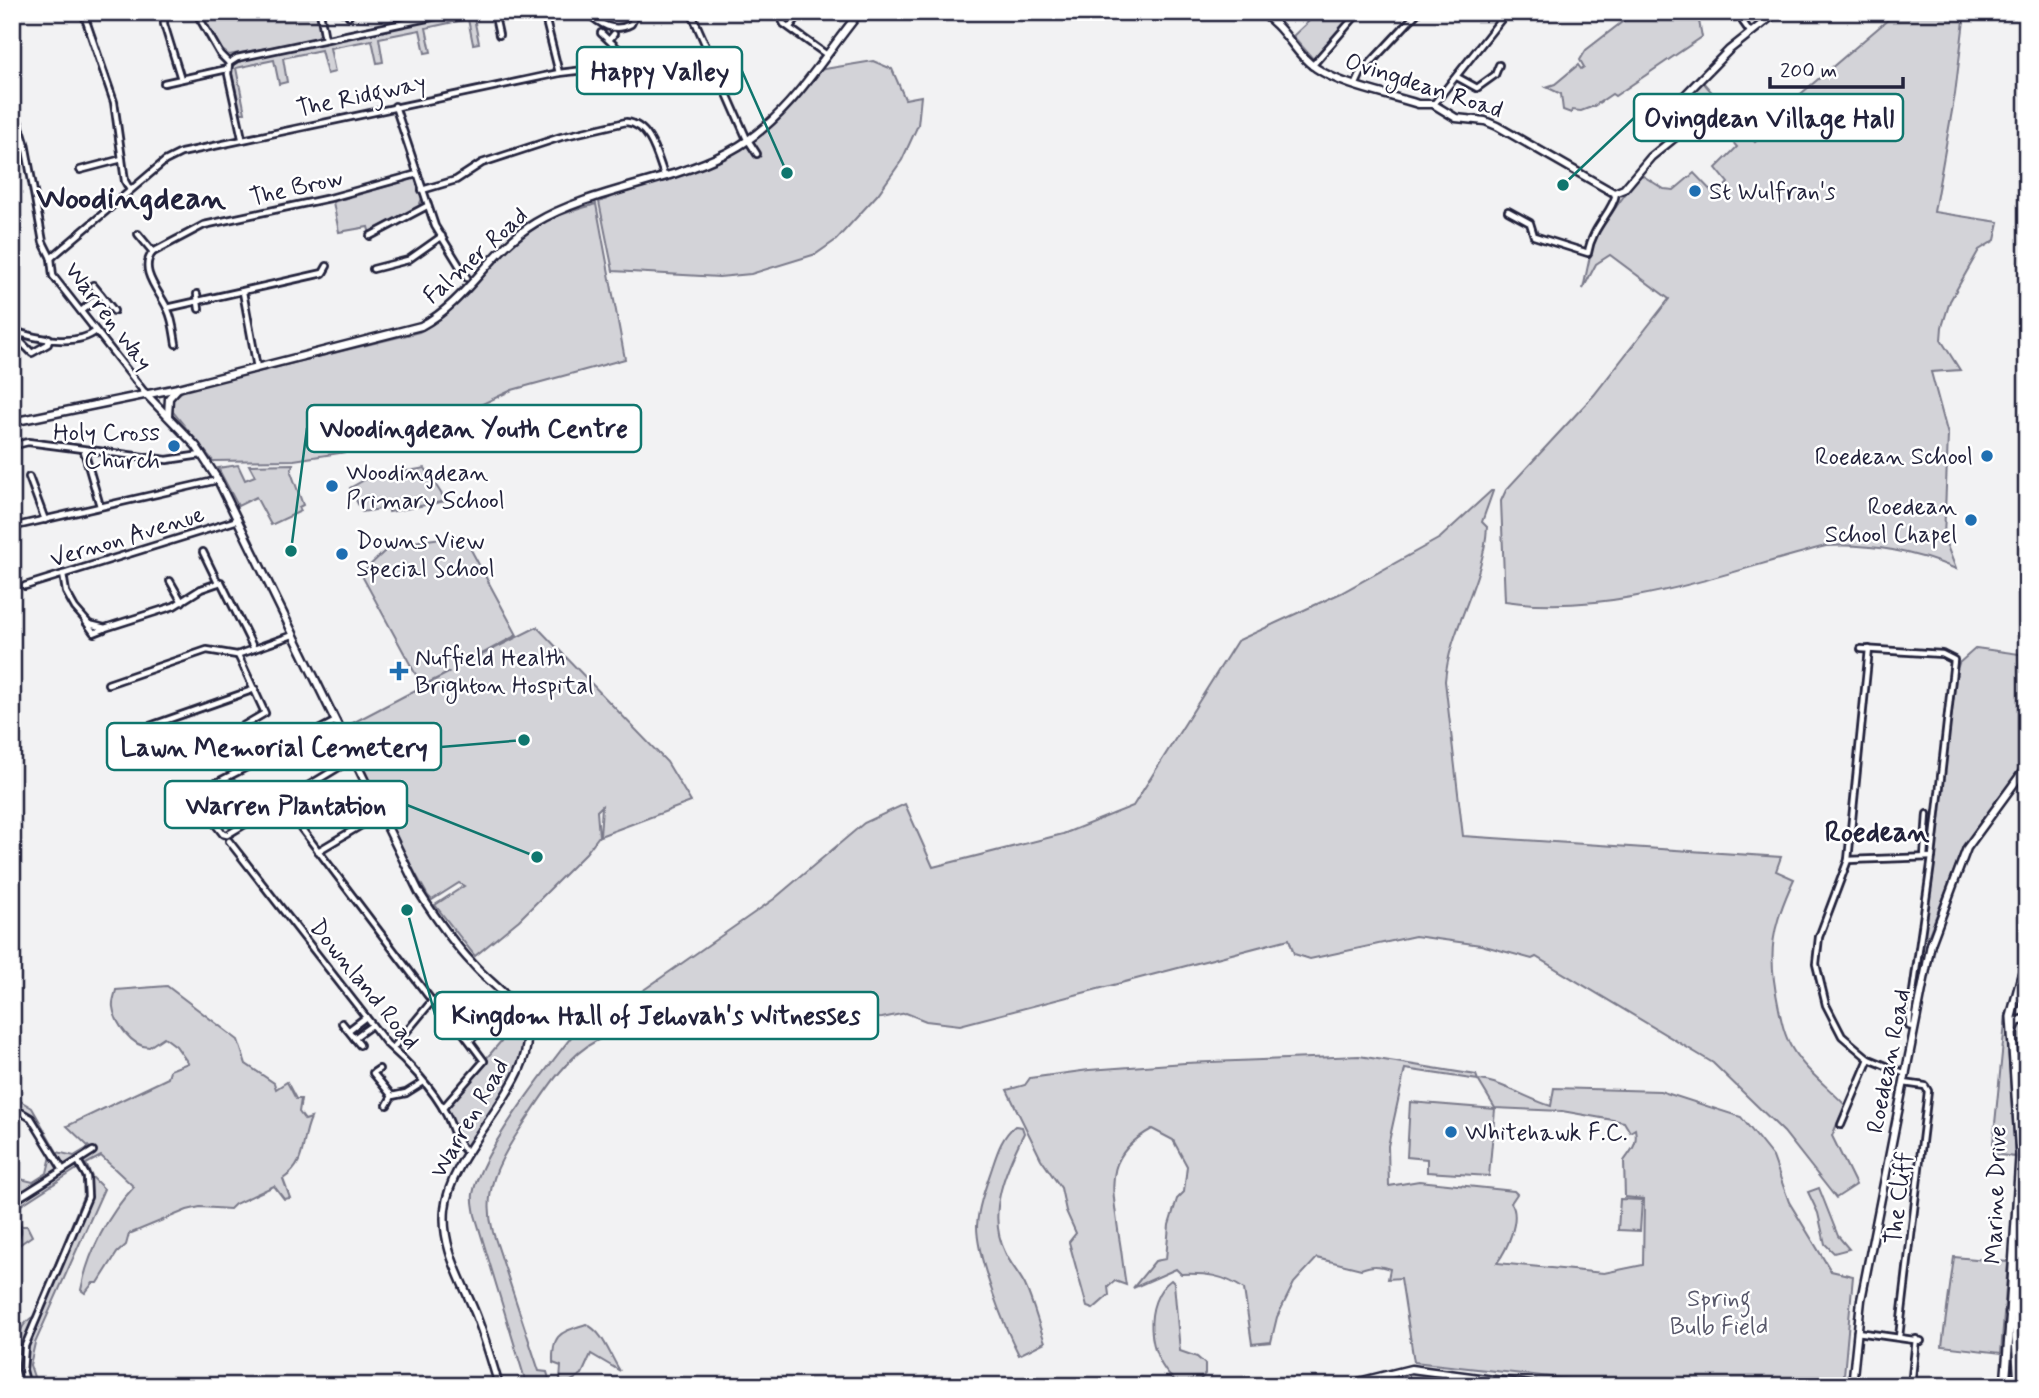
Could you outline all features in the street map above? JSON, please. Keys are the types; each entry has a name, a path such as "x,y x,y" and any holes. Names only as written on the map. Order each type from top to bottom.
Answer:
{"main road":[{"name":"Marine Drive","path":"2005,1386 2020,1157 2011,1035 2015,993 2027,956"},
{"path":"2011,1035 2017,1021 2027,1018"},
{"name":"Marine Drive","path":"2010,1314 2027,1161"},
{"path":"2019,1252 2019,1386"}],"street":[{"path":"164,12 164,24 181,79"},
{"path":"196,12 228,66 242,138"},
{"path":"320,12 325,39"},
{"path":"164,83 228,66 237,58 456,12"},
{"path":"495,12 499,34"},
{"path":"541,12 546,20 559,74"},
{"path":"587,12 598,22 616,29 631,24 637,12"},
{"path":"691,12 748,140 757,154"},
{"path":"778,12 790,27 827,55"},
{"path":"790,27 801,12"},
{"name":"Falmer Road","path":"12,422 178,388 421,326 454,304 504,248 533,224 719,156 748,140 780,114 860,12"},
{"name":"Ovingdean Road","path":"1258,12 1283,29 1312,66 1418,104 1433,104 1456,118 1497,126 1526,146 1616,193"},
{"path":"1312,66 1359,12"},
{"path":"1356,84 1361,73 1418,12"},
{"path":"1433,104 1507,12"},
{"path":"1745,12 1743,22 1751,33"},
{"path":"1508,211 1530,223 1534,236 1588,253 1592,232 1614,201 1616,193 1626,187 1651,157 1680,132 1684,96 1728,50 1777,12"},
{"path":"85,13 113,96 125,181 131,190"},
{"path":"601,33 630,60 631,71"},
{"path":"609,40 614,34"},
{"name":"The Ridgway","path":"51,258 175,155 242,138 559,74 601,68 670,78 712,59"},
{"path":"1457,77 1476,88 1496,77 1499,65"},
{"name":"Warren Way","path":"12,101 26,144 45,250 51,258 52,276 145,393"},
{"path":"395,106 426,206 467,278"},
{"path":"422,190 450,183 482,163 552,140 629,122 646,132 664,175"},
{"path":"84,170 122,159"},
{"name":"The Brow","path":"153,253 204,225 330,198 417,174"},
{"path":"370,236 382,235 426,206"},
{"path":"138,234 153,253 147,261 148,271 167,308 177,336 176,344"},
{"path":"373,269 408,260 442,236"},
{"path":"167,308 324,273 327,266"},
{"path":"93,285 114,311"},
{"path":"243,292 257,368"},
{"path":"197,294 199,309"},
{"path":"81,312 101,295"},
{"path":"12,330 49,338 85,339 96,331"},
{"path":"21,334 20,341 33,353 48,344 49,338"},
{"path":"168,416 169,398 178,388"},
{"name":"Warren Road","path":"145,393 202,454 218,480 410,875 437,919 473,965 516,1006 526,1027 528,1042 522,1066 467,1152 448,1193 445,1235 454,1266 477,1318 499,1386"},
{"path":"12,446 28,442 167,460 202,454"},
{"path":"84,451 100,506"},
{"path":"29,477 45,520"},
{"path":"12,527 218,480"},
{"name":"Vernon Avenue","path":"25,586 239,520"},
{"path":"203,552 218,583 222,583 254,649"},
{"path":"63,574 66,593 86,622 105,628 182,602 218,583"},
{"path":"170,581 182,602"},
{"path":"108,684 208,650 238,655 295,634"},
{"path":"1861,649 1942,654 1954,660 1915,1004"},
{"path":"1869,649 1848,860 1819,937 1816,964 1822,993 1834,1024 1847,1042 1869,1059 1906,1074"},
{"path":"186,752 265,713 238,655"},
{"path":"147,727 255,689"},
{"path":"336,721 212,785 198,799 225,835 354,758"},
{"name":"Roedean Road","path":"1852,1386 1863,1290 1906,1074 1915,1004 1936,927 1964,854 2027,766"},
{"path":"318,851 380,814"},
{"path":"1924,857 1927,814"},
{"path":"298,824 432,1001"},
{"name":"Downland Road","path":"229,841 372,1025 443,1108 461,1146 467,1152"},
{"path":"1848,860 1932,857"},
{"path":"393,1048 432,1001 439,999 484,1060 443,1108"},
{"path":"349,1030 366,1017"},
{"path":"480,1017 485,1025"},
{"path":"470,1041 491,1018"},
{"path":"342,1023 360,1045"},
{"path":"354,1038 372,1025"},
{"path":"1844,1122 1869,1059"},
{"path":"368,1076 379,1069"},
{"path":"373,1073 392,1096"},
{"path":"387,1105 392,1096 406,1093 422,1083"},
{"name":"The Cliff","path":"1899,1337 1928,1091 1926,1086 1904,1083"},
{"path":"12,1107 30,1118 63,1170"},
{"path":"12,1192 15,1201 93,1151"},
{"path":"27,1386 23,1370 25,1346 87,1201 88,1181 78,1161"},
{"path":"12,1215 17,1234 12,1248"},
{"path":"1857,1332 1918,1340 1911,1386"},
{"path":"1342,1386 1407,1369 1539,1386"},
{"path":"1455,1386 1457,1375"}],"green space":[{"path":"200,12 318,12 321,33 316,39 229,55 221,49"},
{"path":"467,12 502,12 474,18 479,43 473,44 468,19 426,28 431,52 425,53 420,30 379,38 383,62 377,63 372,40 330,48 335,72 327,74 321,50 283,58 287,82 279,84 274,60 236,68 245,113 241,113 231,69 236,61"},
{"path":"1324,12 1356,12 1314,60 1293,36 1310,20"},
{"path":"1635,12 1687,12 1699,21 1702,37 1615,96 1612,94 1581,111 1572,110 1571,113 1563,110 1561,94 1546,87 1555,84 1578,65 1581,69 1584,67 1580,60 1586,50"},
{"path":"1897,12 1965,12 1955,94 1934,212 1999,222 1995,240 1979,250 1950,301 1942,327 1941,340 1960,370 1931,372 1948,435 1944,538 1956,569 1892,550 1826,546 1668,590 1628,598 1546,604 1505,601 1501,501 1506,490 1594,395 1669,299 1610,255 1596,264 1583,289 1594,237 1640,174 1664,189 1674,190 1694,173 1716,196 1728,183 1716,168 1737,147 1690,92 1703,82 1755,142 1761,137 1756,132"},
{"path":"873,61 892,69 905,99 921,96 918,125 902,160 878,194 836,240 816,254 751,274 719,277 613,271 599,202 744,147 775,122 819,70"},
{"path":"416,178 422,198 419,206 370,234 368,227 339,232 333,202"},
{"path":"596,204 625,359 512,390 398,444 294,460 213,461 173,412 173,399 184,390 419,332 450,310 502,254 531,229 554,217"},
{"path":"293,464 291,472 303,505 299,507 301,511 271,525 256,497 238,506 218,468 238,465 245,480 255,476 249,465"},
{"path":"425,468 446,501 389,512 388,508 362,512 350,488 368,478"},
{"path":"1491,491 1482,522 1487,527 1480,567 1453,643 1445,681 1463,836 1781,857 1776,871 1794,879 1776,925 1772,954 1782,1021 1787,1039 1798,1057 1845,1105 1832,1136 1856,1185 1836,1198 1784,1132 1713,1063 1536,957 1532,959 1481,945 1415,936 1310,959 1294,954 1289,939 960,1025 926,1021 906,1013 882,1018 753,1022 624,1032 605,1037 584,1048 563,1068 512,1141 494,1178 489,1204 493,1232 539,1371 547,1372 551,1386 527,1386 475,1215 473,1194 479,1175 504,1129 586,1018 599,1010 608,1021 627,1019 625,1003 774,899 864,823 905,804 933,867 1063,834 1133,806 1237,641 1341,593 1440,538"},
{"path":"463,535 517,635 456,668 537,627 667,762 691,802 600,836 602,806 597,811 599,836 586,853 519,920 475,956 435,905 464,886 459,883 432,900 428,896 395,837 345,727 450,672 422,686 361,574 391,545"},
{"path":"1976,648 2027,655 2027,763 1962,850 1928,937 1924,934 1957,670 1959,663"},
{"path":"167,986 238,1040 246,1064 274,1083 276,1089 287,1082 296,1099 301,1099 299,1112 305,1120 311,1118 300,1159 283,1179 290,1198 284,1199 274,1186 235,1204 230,1209 200,1207 187,1210 129,1234 126,1245 117,1253 98,1283 93,1283 85,1293 81,1290 94,1248 116,1209 134,1187 101,1156 86,1164 92,1177 104,1189 35,1343 30,1365 37,1386 24,1386 17,1357 18,1338 26,1322 34,1316 85,1192 82,1175 77,1169 15,1209 21,1226 27,1226 32,1236 19,1245 12,1260 12,1177 33,1182 47,1173 51,1156 28,1119 12,1110 12,1096 32,1108 57,1152 74,1156 89,1147 67,1126 168,1078 170,1070 188,1063 176,1046 164,1037 149,1047 136,1043 125,1033 114,1013 116,990"},
{"path":"2006,1013 2015,1157 1992,1154"},
{"path":"520,1019 525,1046 515,1073 464,1149 443,1109"},
{"path":"2027,1021 2027,1126 2023,1153 2017,1028"},
{"name":"Spring Bulb Field","path":"1359,1056 1476,1075 1478,1080 1551,1106 1554,1088 1660,1091 1741,1117 1773,1157 1789,1202 1831,1271 1853,1276 1843,1386 1632,1386 1414,1362 1401,1278 1388,1279 1390,1269 1382,1267 1361,1269 1317,1258 1294,1283 1277,1317 1271,1342 1252,1344 1244,1289 1229,1281 1206,1275 1181,1274 1176,1269 1133,1288 1155,1261 1166,1259 1169,1225 1177,1199 1184,1192 1187,1166 1173,1140 1152,1129 1124,1151 1114,1175 1114,1203 1126,1285 1115,1281 1108,1287 1109,1295 1093,1309 1087,1307 1069,1242 1076,1233 1066,1211 1061,1188 1041,1159 1007,1090 1025,1085 1030,1078 1089,1070","holes":["1405,1069 1478,1080 1495,1108 1562,1111 1624,1122 1630,1132 1635,1129 1635,1143 1624,1161 1625,1197 1644,1199 1643,1265 1604,1273 1497,1263 1505,1251 1514,1225 1514,1209 1511,1203 1517,1194 1514,1191 1419,1181 1389,1186 1388,1146"]},
{"path":"1410,1102 1495,1109 1489,1176 1427,1172 1427,1159 1407,1157"},
{"path":"1015,1126 1022,1127 1024,1133 1005,1176 997,1222 1005,1252 1031,1298 1045,1342 1019,1355 986,1274 977,1226 979,1211 998,1151"},
{"path":"1819,1188 1838,1236 1849,1249 1834,1253 1825,1244 1818,1213 1808,1192"},
{"path":"1620,1199 1642,1200 1640,1231 1618,1230"},
{"path":"1954,1257 2008,1262 2001,1353 1942,1346"},
{"path":"1171,1280 1174,1283 1180,1351 1197,1357 1205,1364 1205,1374 1196,1385 1174,1380 1158,1358 1154,1344 1152,1315 1155,1301"},
{"path":"586,1324 602,1338 620,1371 591,1354 582,1374 568,1383 560,1381 561,1366 553,1363 556,1340 564,1332"}],"place":[{"name":"Happy Valley","path":"787,173"},
{"name":"Ovingdean Village Hall","path":"1563,185"},
{"name":"St Wulfran's","path":"1695,191"},
{"name":"Holy Cross Church","path":"174,446"},
{"name":"Roedean School","path":"1987,456"},
{"name":"Woodingdean Primary School","path":"332,486"},
{"name":"Roedean School Chapel","path":"1971,520"},
{"name":"Woodingdean Youth Centre","path":"291,551"},
{"name":"Downs View Special School","path":"342,554"},
{"name":"Nuffield Health Brighton Hospital","path":"399,671"},
{"name":"Lawn Memorial Cemetery","path":"524,740"},
{"name":"Warren Plantation","path":"537,857"},
{"name":"Kingdom Hall of Jehovah's Witnesses","path":"407,910"},
{"name":"Whitehawk F.C.","path":"1451,1132"}],"district":[{"name":"Woodingdean","path":"131,197"},
{"name":"Roedean","path":"1877,831"}]}
